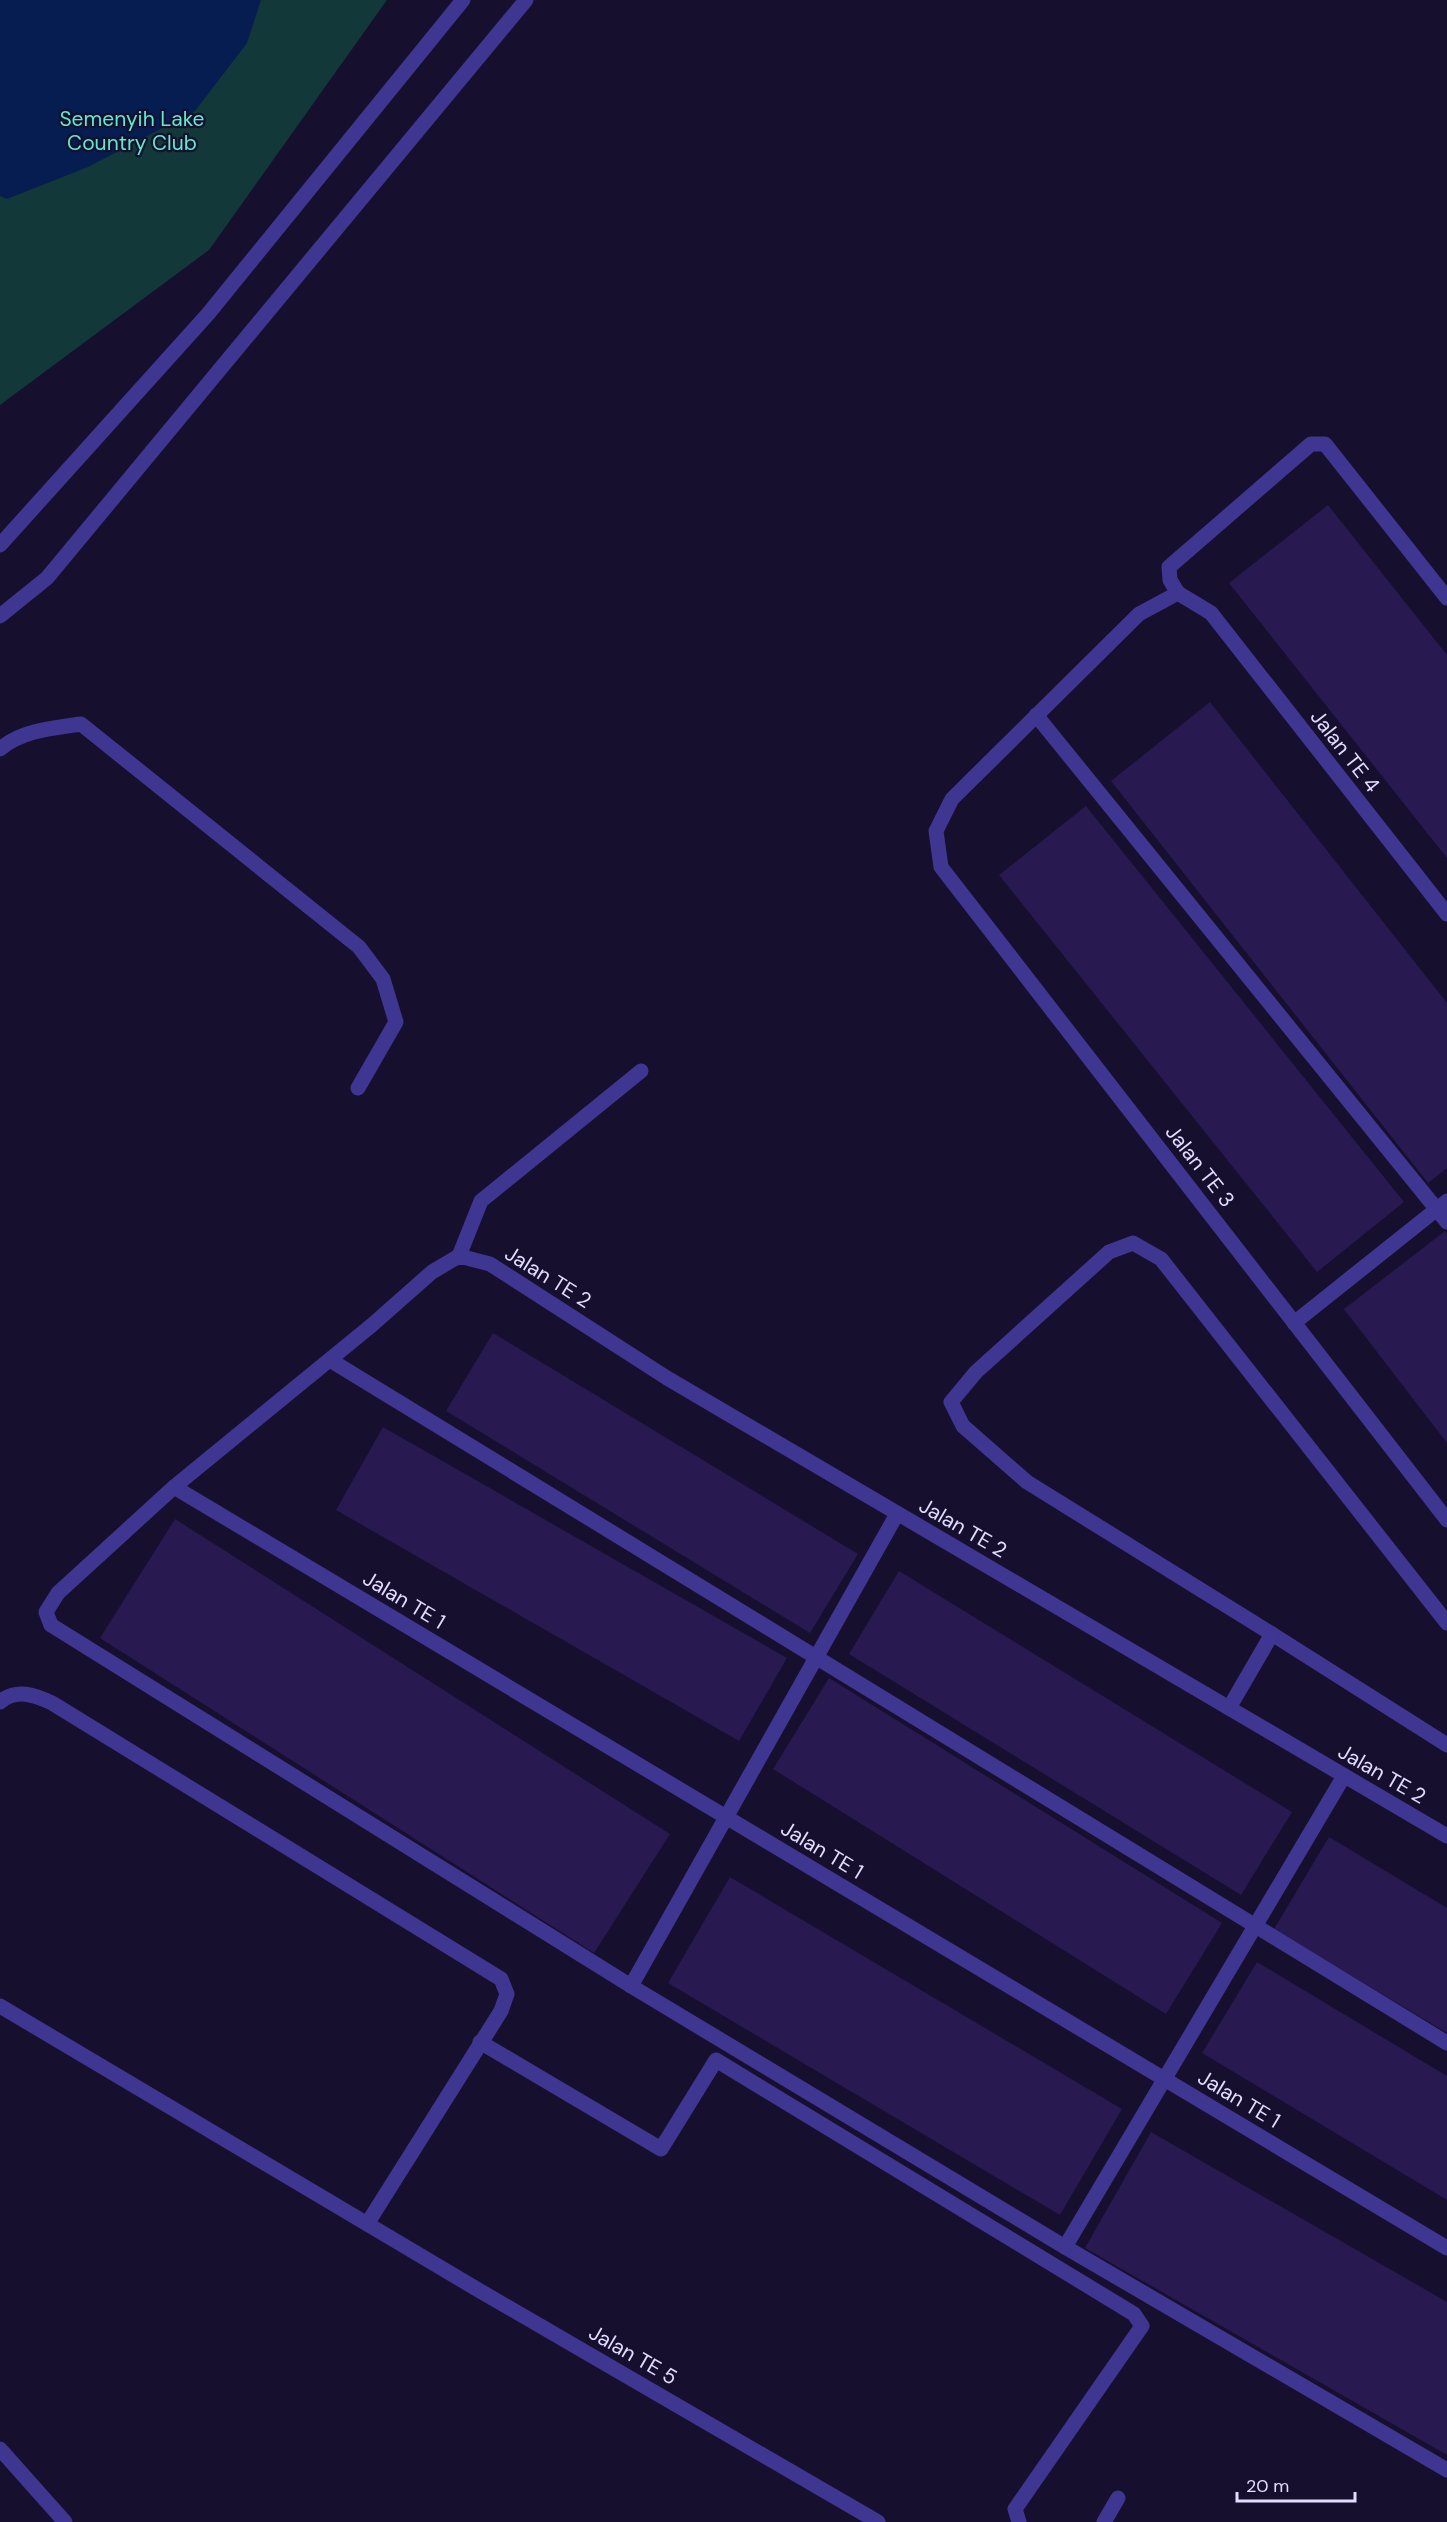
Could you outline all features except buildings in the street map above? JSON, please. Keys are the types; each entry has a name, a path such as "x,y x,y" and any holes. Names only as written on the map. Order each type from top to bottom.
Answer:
{"street":[{"path":"0,545 208,314 463,0"},
{"path":"0,615 47,578 526,0"},
{"path":"1447,598 1325,444 1311,444 1169,567 1170,580 1178,593 1139,614 1036,715 1442,1205 1447,1222"},
{"name":"Jalan TE 4","path":"1178,593 1211,613 1447,914"},
{"name":"Jalan TE 3","path":"1036,715 952,799 936,831 941,867 1447,1520"},
{"path":"0,749 7,743 36,731 81,724 359,947 383,979 396,1022 358,1088"},
{"path":"641,1071 481,1201 459,1256 432,1272 330,1360 174,1487 58,1593 46,1612 51,1625 631,1986 1065,2247 1447,2470"},
{"path":"1294,1323 1442,1205"},
{"path":"1447,1623 1161,1259 1132,1243 1109,1252 976,1372 951,1402 963,1426 1027,1482 1447,1745"},
{"name":"Jalan TE 2","path":"459,1256 490,1264 667,1378 1447,1836"},
{"path":"330,1360 1447,2043"},
{"name":"Jalan TE 1","path":"174,1487 1447,2248"},
{"path":"631,1986 897,1514"},
{"path":"1229,1708 1272,1634"},
{"path":"0,1702 31,1693 52,1703 501,1978 507,1994 501,2011 367,2224"},
{"path":"1065,2247 1344,1776"},
{"name":"Jalan TE 5","path":"0,2007 878,2522"},
{"path":"480,2042 661,2149 716,2060 1134,2314 1142,2326 1015,2509 1019,2522"},
{"path":"0,2449 65,2522"},
{"path":"1104,2522 1118,2498"}],"green space":[{"name":"Semenyih Lake Country Club","path":"0,0 387,0 209,250 0,405"}],"water":[{"path":"0,0 261,0 247,43 195,111 88,167 7,199 0,196"}]}
